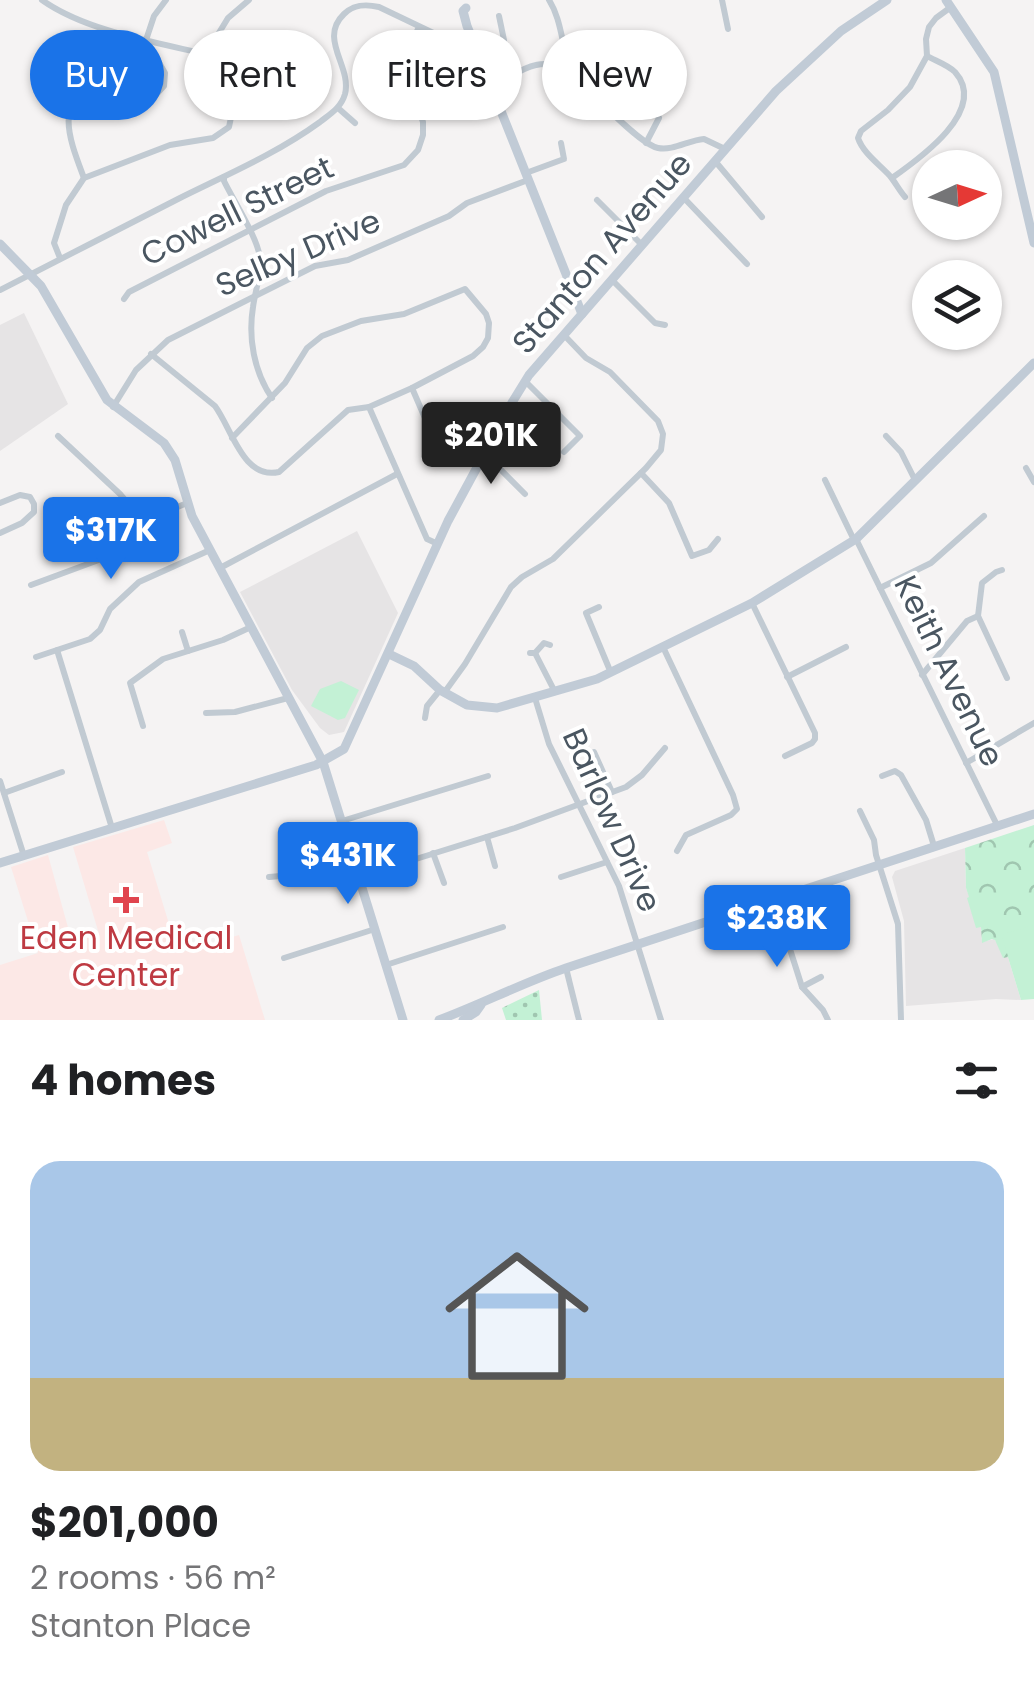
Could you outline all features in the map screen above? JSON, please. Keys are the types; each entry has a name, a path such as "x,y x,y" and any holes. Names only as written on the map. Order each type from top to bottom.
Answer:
{"street":[{"path":"42,0 76,20 111,30"},
{"path":"149,30 166,0"},
{"path":"219,30 249,0"},
{"path":"549,0 560,30"},
{"path":"722,0 728,29"},
{"name":"Stanton Avenue","path":"323,762 346,746 438,544 525,381 776,90 841,31 886,0"},
{"path":"465,4 463,12 470,30"},
{"path":"905,196 858,138 904,94 927,56 930,27 949,4 994,72 1034,243"},
{"path":"0,290 292,142 338,108 345,82 333,36 341,16 352,7 379,7 427,30"},
{"path":"498,16 502,30"},
{"name":"Cowell Street","path":"124,299 129,292 326,192 404,165 418,150 423,136 423,122 405,71 406,53 419,26"},
{"path":"892,178 927,152 963,110 956,74 927,56"},
{"path":"338,108 355,124"},
{"path":"68,120 69,137 84,178"},
{"path":"60,258 54,243 66,205 84,178 170,145 218,136 229,127 230,120"},
{"path":"505,120 582,314"},
{"path":"621,120 646,143 658,148 704,139 724,149"},
{"path":"646,143 658,120"},
{"name":"Selby Drive","path":"113,407 131,377 168,340 316,266 348,260 564,159 561,143"},
{"path":"715,161 762,218"},
{"path":"224,176 260,257 252,345 258,372 272,398"},
{"path":"683,197 747,264"},
{"path":"597,200 642,245"},
{"path":"0,244 32,274 113,407 152,433 170,450 178,465 187,503 323,762 403,1020"},
{"path":"612,280 655,323 666,325"},
{"path":"151,354 215,406 232,438 248,461 264,473 279,472 348,410 369,407 473,356 488,338 486,314 465,288 404,314 361,321 322,336 307,348 285,384 232,438"},
{"path":"425,718 426,706 465,664 511,588 522,577 553,560 661,450 660,425 610,372 586,358 564,335"},
{"path":"389,654 414,666 442,691 467,706 497,708 611,672 752,604 855,539 1034,364"},
{"path":"525,381 580,436 564,452"},
{"path":"412,388 428,425"},
{"path":"369,407 428,539 438,544"},
{"path":"58,436 120,494 148,527"},
{"path":"886,436 902,452 915,480"},
{"path":"484,454 525,494"},
{"path":"1026,468 1034,482"},
{"path":"220,568 398,474"},
{"path":"641,474 669,503 692,556 709,550 718,539"},
{"name":"Keith Avenue","path":"825,480 997,825"},
{"path":"0,503 20,495 30,497 34,512 22,524 0,533"},
{"path":"32,585 104,558 171,509 187,503"},
{"path":"880,588 931,563 984,516"},
{"path":"36,656 94,636 110,609 146,578 210,550"},
{"path":"1002,570 982,584 978,616 1007,678"},
{"path":"752,604 815,733 812,743 786,756"},
{"path":"599,606 586,614 611,672"},
{"path":"922,674 960,628 978,616"},
{"path":"143,726 130,683 158,661 251,627"},
{"path":"182,632 188,651"},
{"path":"550,645 544,643 533,653 555,692"},
{"path":"787,677 846,647"},
{"path":"663,648 738,809 732,816 686,834 677,851"},
{"path":"57,650 112,828"},
{"path":"206,714 235,712 288,698"},
{"name":"Barlow Drive","path":"535,698 549,744 619,886 661,1020"},
{"path":"966,763 1034,723"},
{"path":"416,859 626,787 642,776 665,748"},
{"path":"594,752 612,792"},
{"path":"0,863 323,762"},
{"path":"882,776 895,771 901,774 926,820 934,846"},
{"path":"4,793 62,772"},
{"path":"342,821 488,776"},
{"path":"0,782 24,856"},
{"path":"860,811 874,840 898,924 900,1020"},
{"path":"439,1020 528,981 1034,814"},
{"path":"488,836 496,866"},
{"path":"433,853 444,883"},
{"path":"268,877 304,874 353,860"},
{"path":"562,877 608,862"},
{"path":"774,900 802,986 828,1020"},
{"path":"386,965 503,927"},
{"path":"284,958 375,929"},
{"path":"566,968 579,1020"},
{"path":"802,986 822,977"},
{"path":"463,1020 481,1004"}],"shaded area":[{"path":"24,313 68,404 0,451 0,325"},
{"path":"357,531 398,613 344,732 329,735 292,690 240,592"},
{"name":"Eden Medical Center","path":"164,820 172,843 147,852 178,953 239,935 265,1020 0,1020 0,965 38,953 11,867 48,855 72,942 99,934 73,847"},
{"path":"965,848 966,888 981,926 982,942 994,939 1008,957 1021,1000 906,1006 904,921 892,877 895,871"}],"green space":[{"path":"341,681 359,690 345,718 338,720 311,706 320,689"},
{"path":"1034,825 1034,999 1021,1000 1008,957 1003,958 995,940 982,943 981,927 976,928 967,898 965,848"},
{"path":"1034,925 1034,994 1021,998 1002,937"},
{"path":"539,990 542,1020 506,1020 502,1008"}],"place":[{"name":"Eden Medical Center","path":"126,900"}]}
